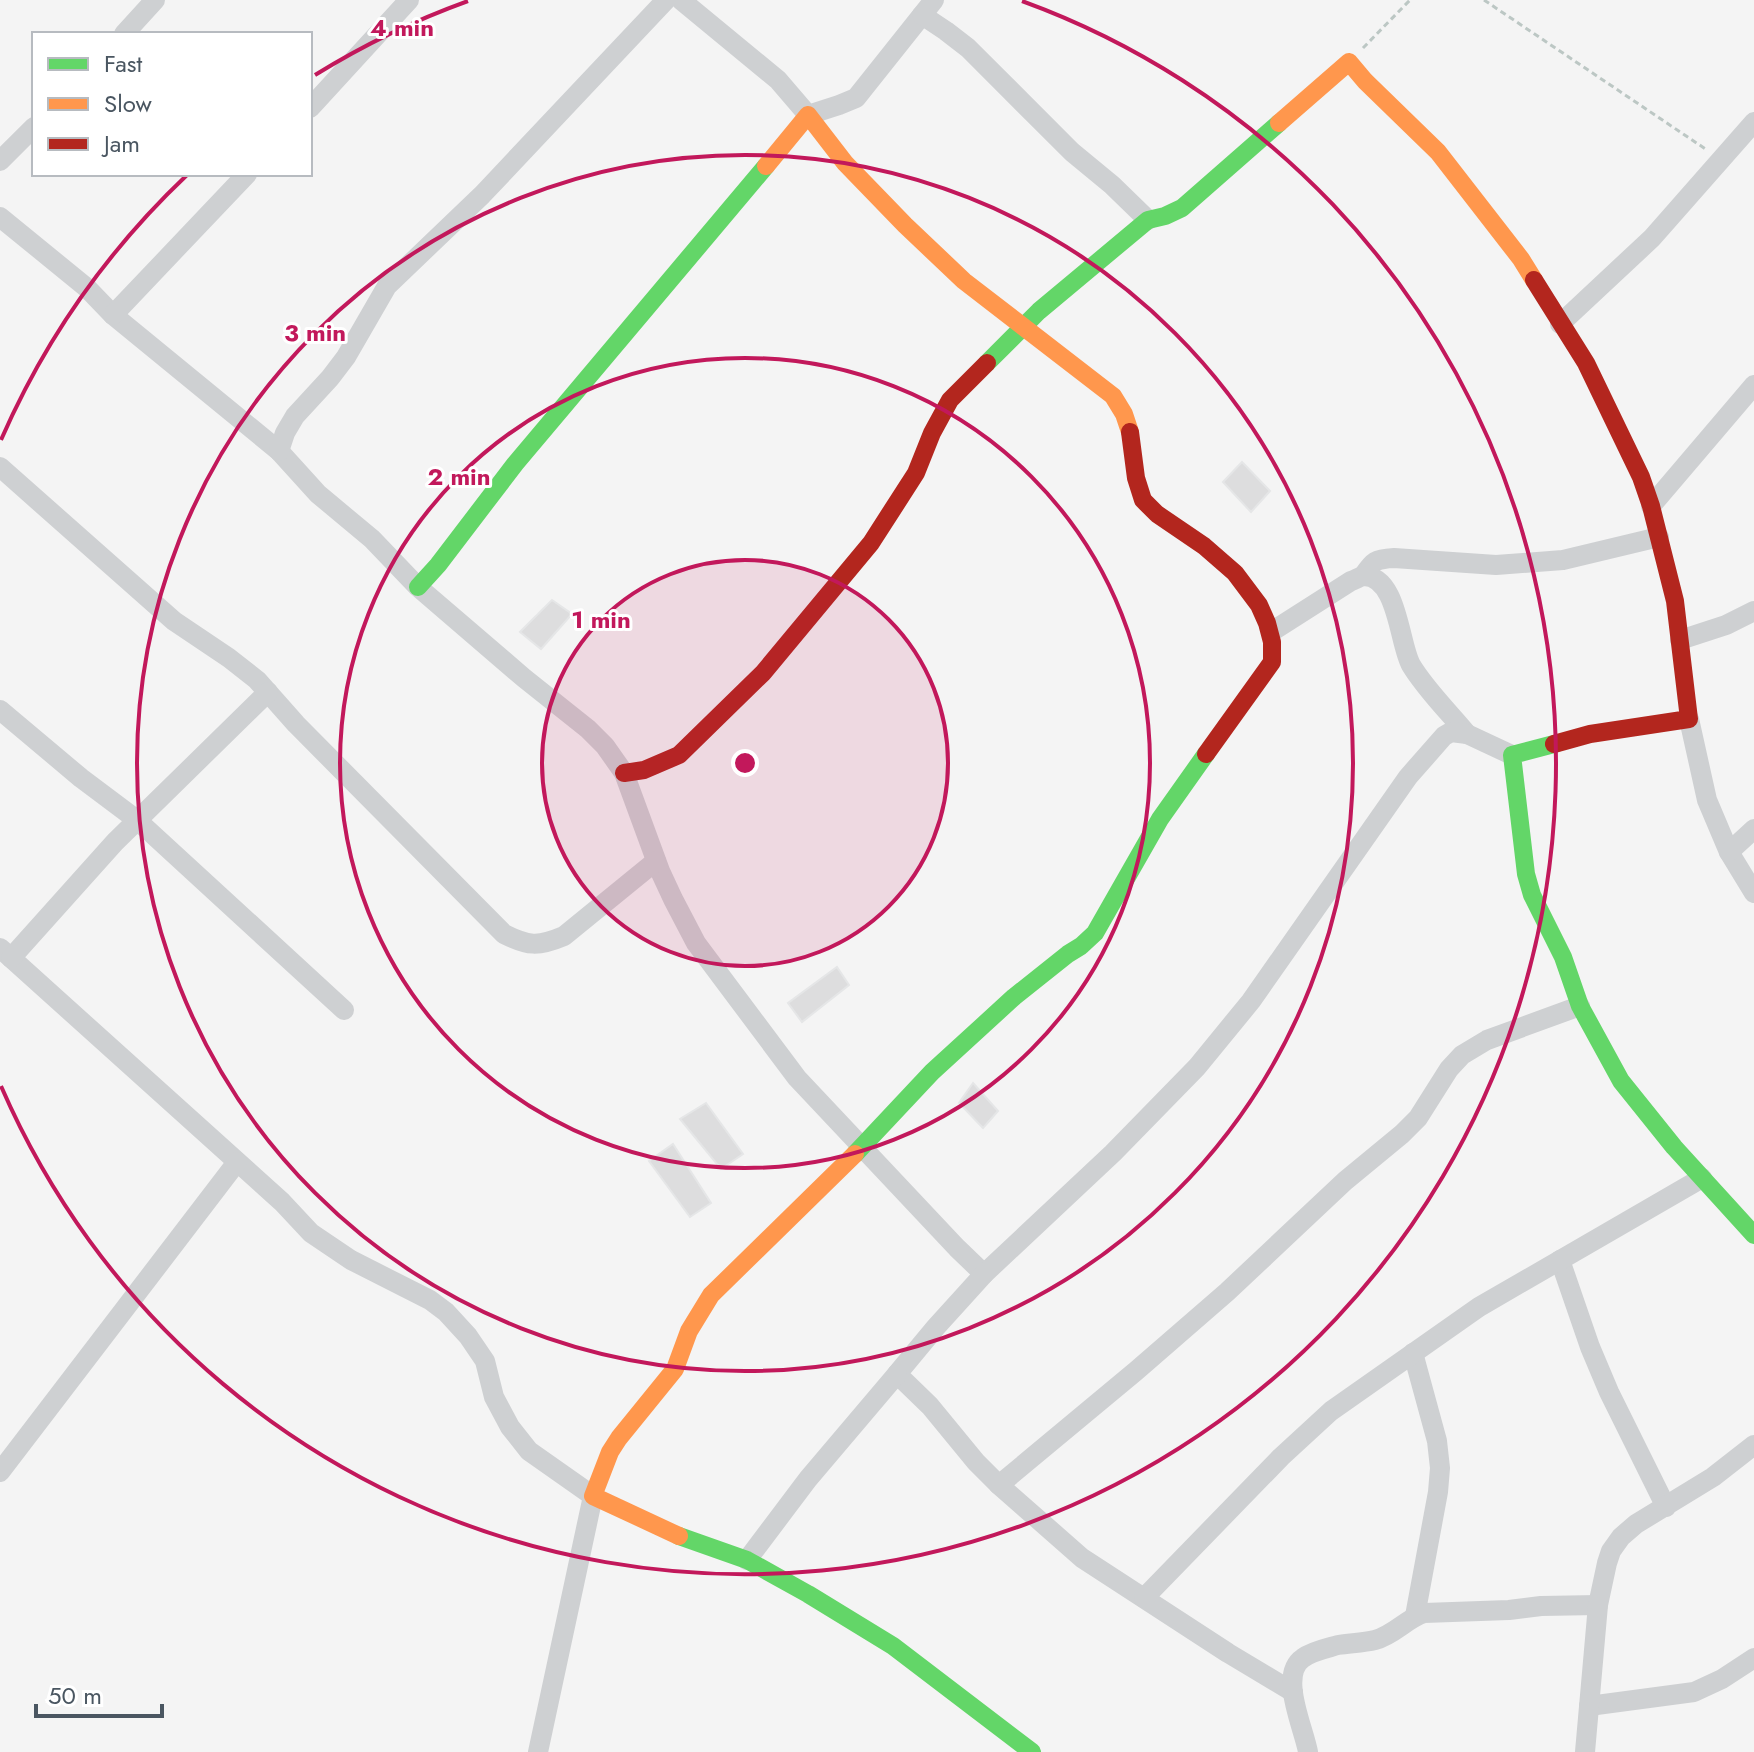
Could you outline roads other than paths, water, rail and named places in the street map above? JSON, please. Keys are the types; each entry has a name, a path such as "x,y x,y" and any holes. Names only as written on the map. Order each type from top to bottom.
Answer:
{"street":[{"path":"126,32 155,0"},
{"path":"312,106 409,0"},
{"path":"279,451 295,416 346,357 387,286 482,195 666,0"},
{"path":"538,1752 593,1496 610,1452 675,1369 689,1331 711,1295 862,1147 932,1072 991,1017 1095,933 1160,819 1272,662 1274,649 1260,605 1249,588 1235,572 1193,537 1150,509 1142,498 1129,424 1118,402 964,281 845,163 778,80 681,0"},
{"path":"418,587 515,464 808,115 856,98 928,8 946,31 968,48 1072,152 1148,220"},
{"path":"624,773 644,770 679,755 763,673 878,533 916,473 950,400 1039,311 1148,220 1182,208 1349,62 1438,152 1521,259 1586,363 1641,477 1651,506 1675,601 1689,719 1707,800 1729,852 1754,893"},
{"path":"1560,324 1652,238 1754,122"},
{"path":"0,161 32,129"},
{"path":"113,315 245,176"},
{"path":"0,217 87,288 113,315 279,451 318,494 372,539 418,587 605,746 624,773 656,861 696,943 797,1078 984,1274"},
{"path":"1651,506 1754,385"},
{"path":"0,467 174,621 257,680 306,735 504,934 534,945 564,936 656,861"},
{"path":"1271,632 1363,576 1372,563 1381,559 1472,565 1563,560 1659,537"},
{"path":"1363,576 1375,580 1393,601 1410,664 1467,734"},
{"path":"1680,640 1726,625 1754,611"},
{"path":"268,692 5,953 282,1202 311,1233 351,1260 430,1300 446,1312 485,1361 494,1397 510,1427 529,1451 593,1496 686,1539 747,1560 808,1594 893,1646 1032,1752"},
{"path":"0,710 137,820 344,1010"},
{"path":"747,1560 808,1479 984,1274 1113,1153 1197,1067 1251,1001 1408,777 1447,733 1467,734 1512,755 1590,734 1689,719"},
{"path":"1512,755 1526,874 1532,895 1563,957 1580,1006 1621,1081 1674,1147 1754,1235"},
{"path":"1729,852 1754,829"},
{"path":"999,1485 1227,1292 1345,1181 1402,1134 1418,1118 1449,1069 1462,1055 1487,1040 1580,1006"},
{"path":"0,1472 237,1162"},
{"path":"1144,1598 1281,1457 1331,1411 1479,1307 1702,1178"},
{"path":"1560,1260 1604,1381 1666,1507"},
{"path":"1413,1353 1437,1441 1440,1468 1415,1616"},
{"path":"897,1374 930,1406 999,1485 1082,1558 1293,1692"},
{"path":"1585,1752 1598,1605 1607,1563 1615,1544 1636,1524 1713,1477 1754,1445"},
{"path":"1308,1752 1293,1692 1292,1672 1302,1658 1340,1645 1379,1639 1415,1616 1433,1612 1598,1605"},
{"path":"1589,1706 1694,1692 1722,1679 1754,1658"}]}
